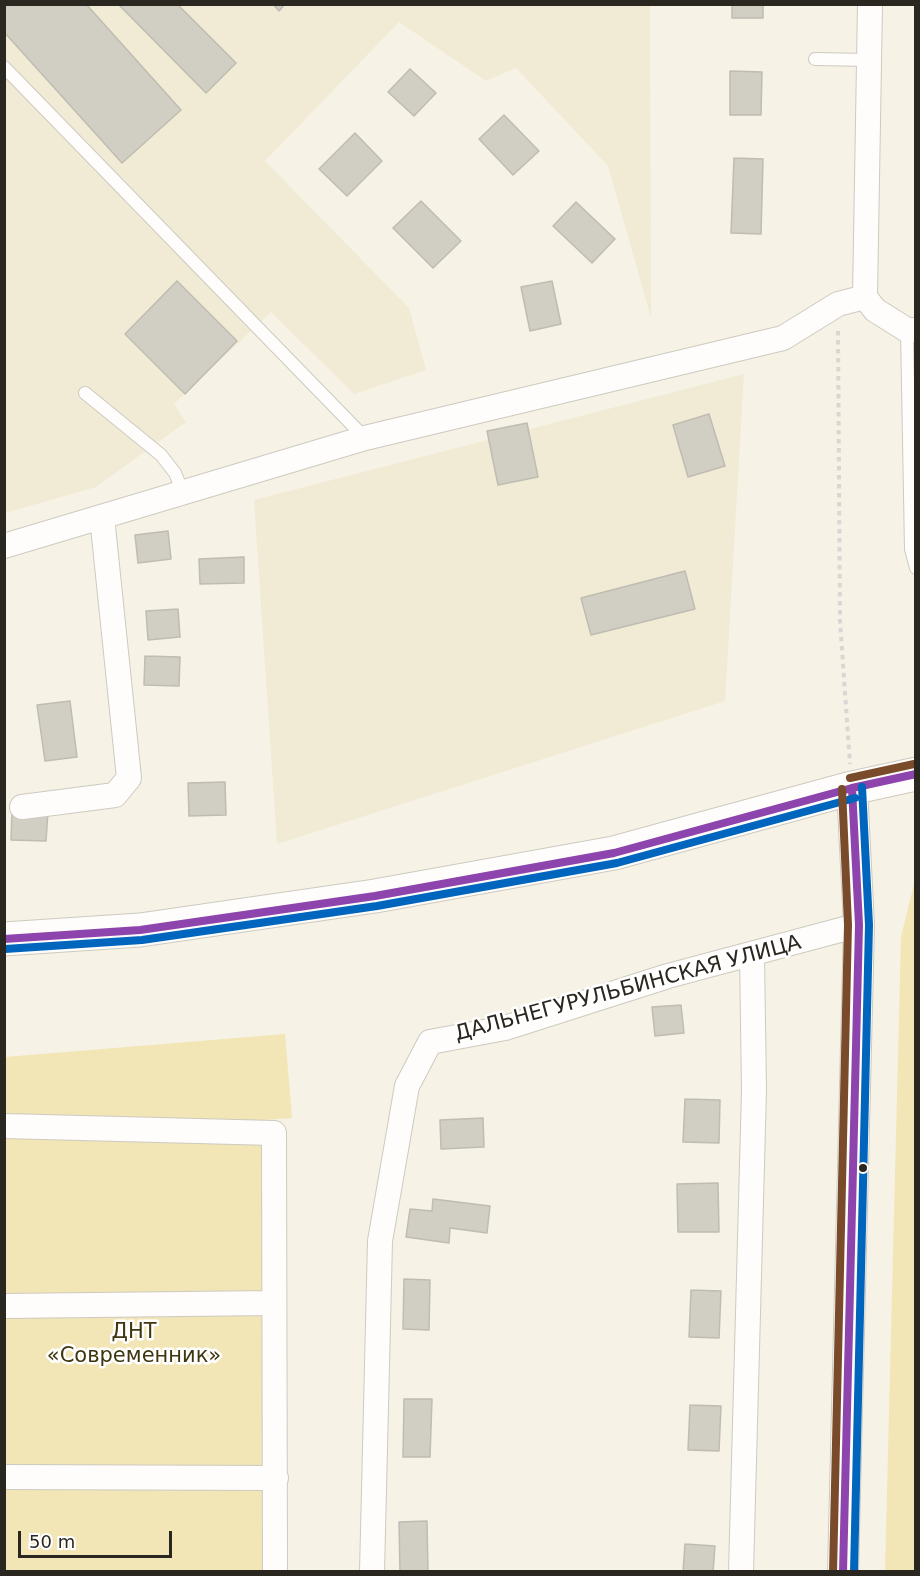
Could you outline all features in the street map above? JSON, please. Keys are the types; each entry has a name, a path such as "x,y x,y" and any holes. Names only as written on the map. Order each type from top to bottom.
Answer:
{"highway":[{"path":"4,939 140,930 398,892 614,853 852,788 915,774"}],"street":[{"path":"870,4 865,297 875,310 911,330"},
{"path":"4,546 365,438 783,338 838,304 865,297"},
{"path":"22,807 115,795 129,778 102,517"},
{"path":"843,1572 859,925 852,788"},
{"name":"ДАЛЬНЕГУРУЛЬБИНСКАЯ УЛИЦА","path":"372,1572 380,1241 407,1086 430,1042 505,1028 668,976 859,925"},
{"path":"741,1572 754,1090 752,955"},
{"path":"4,1126 274,1133 275,1572"},
{"path":"4,1306 273,1303"},
{"path":"4,1477 276,1478"}],"lane":[{"path":"815,59 869,60"},
{"path":"4,67 365,438"},
{"path":"911,330 910,549 915,568"},
{"path":"85,393 161,455 175,473 183,493"}],"path":[{"path":"838,304 840,621 852,788"}],"shaded area":[{"path":"5,5 650,5 651,318 608,166 516,68 486,81 399,22 265,161 409,308 426,370 354,394 271,312 174,404 186,422 96,487 5,513"},
{"path":"744,374 725,701 277,844 254,500"}],"green space":[{"path":"915,880 916,1571 885,1572 901,937"},
{"name":"ДНТ «Современник»","path":"285,1034 292,1118 264,1120 264,1571 5,1572 5,1057"}],"building":[{"path":"4,4 86,4 181,110 122,163 4,32"},
{"path":"118,4 177,4 236,63 206,93"},
{"path":"273,4 285,4 279,11"},
{"path":"732,4 763,4 763,18 732,18"},
{"path":"410,69 436,93 414,116 388,92"},
{"path":"730,71 762,72 761,115 730,115"},
{"path":"504,115 539,151 513,175 479,139"},
{"path":"355,133 382,161 347,196 319,169"},
{"path":"734,158 763,159 761,234 731,233"},
{"path":"421,201 461,241 433,268 393,228"},
{"path":"576,202 615,239 592,263 553,226"},
{"path":"177,281 237,341 185,394 125,334"},
{"path":"552,281 561,324 530,331 521,287"},
{"path":"709,414 725,466 688,477 673,425"},
{"path":"527,423 538,477 498,485 487,431"},
{"path":"168,531 171,559 138,563 135,535"},
{"path":"244,557 244,583 200,584 199,559"},
{"path":"685,571 695,609 591,635 581,598"},
{"path":"178,609 180,637 148,640 146,611"},
{"path":"145,656 180,657 179,686 144,685"},
{"path":"70,701 77,757 45,761 37,705"},
{"path":"225,782 226,815 189,816 188,783"},
{"path":"12,811 48,812 46,841 11,840"},
{"path":"681,1005 684,1033 655,1036 652,1007"},
{"path":"685,1099 720,1100 719,1143 683,1142"},
{"path":"483,1118 484,1147 441,1149 440,1120"},
{"path":"718,1183 719,1232 678,1232 677,1184"},
{"path":"433,1199 490,1206 487,1233 450,1228 449,1243 406,1237 410,1209 432,1211"},
{"path":"404,1279 430,1280 429,1330 403,1329"},
{"path":"691,1290 721,1291 719,1338 689,1337"},
{"path":"404,1399 432,1399 430,1457 403,1457"},
{"path":"690,1405 721,1406 719,1451 688,1450"},
{"path":"427,1521 428,1572 400,1572 399,1522"},
{"path":"685,1544 715,1546 713,1572 683,1572"}],"transit line":[{"path":"850,778 914,764"},
{"path":"4,939 140,930 375,896 614,853 852,788 916,774"},
{"path":"854,1572 869,925 862,787"},
{"path":"843,1572 859,925 852,788"},
{"path":"833,1572 848,925 842,789"},
{"path":"5,949 142,940 377,906 617,863 855,798"}]}
